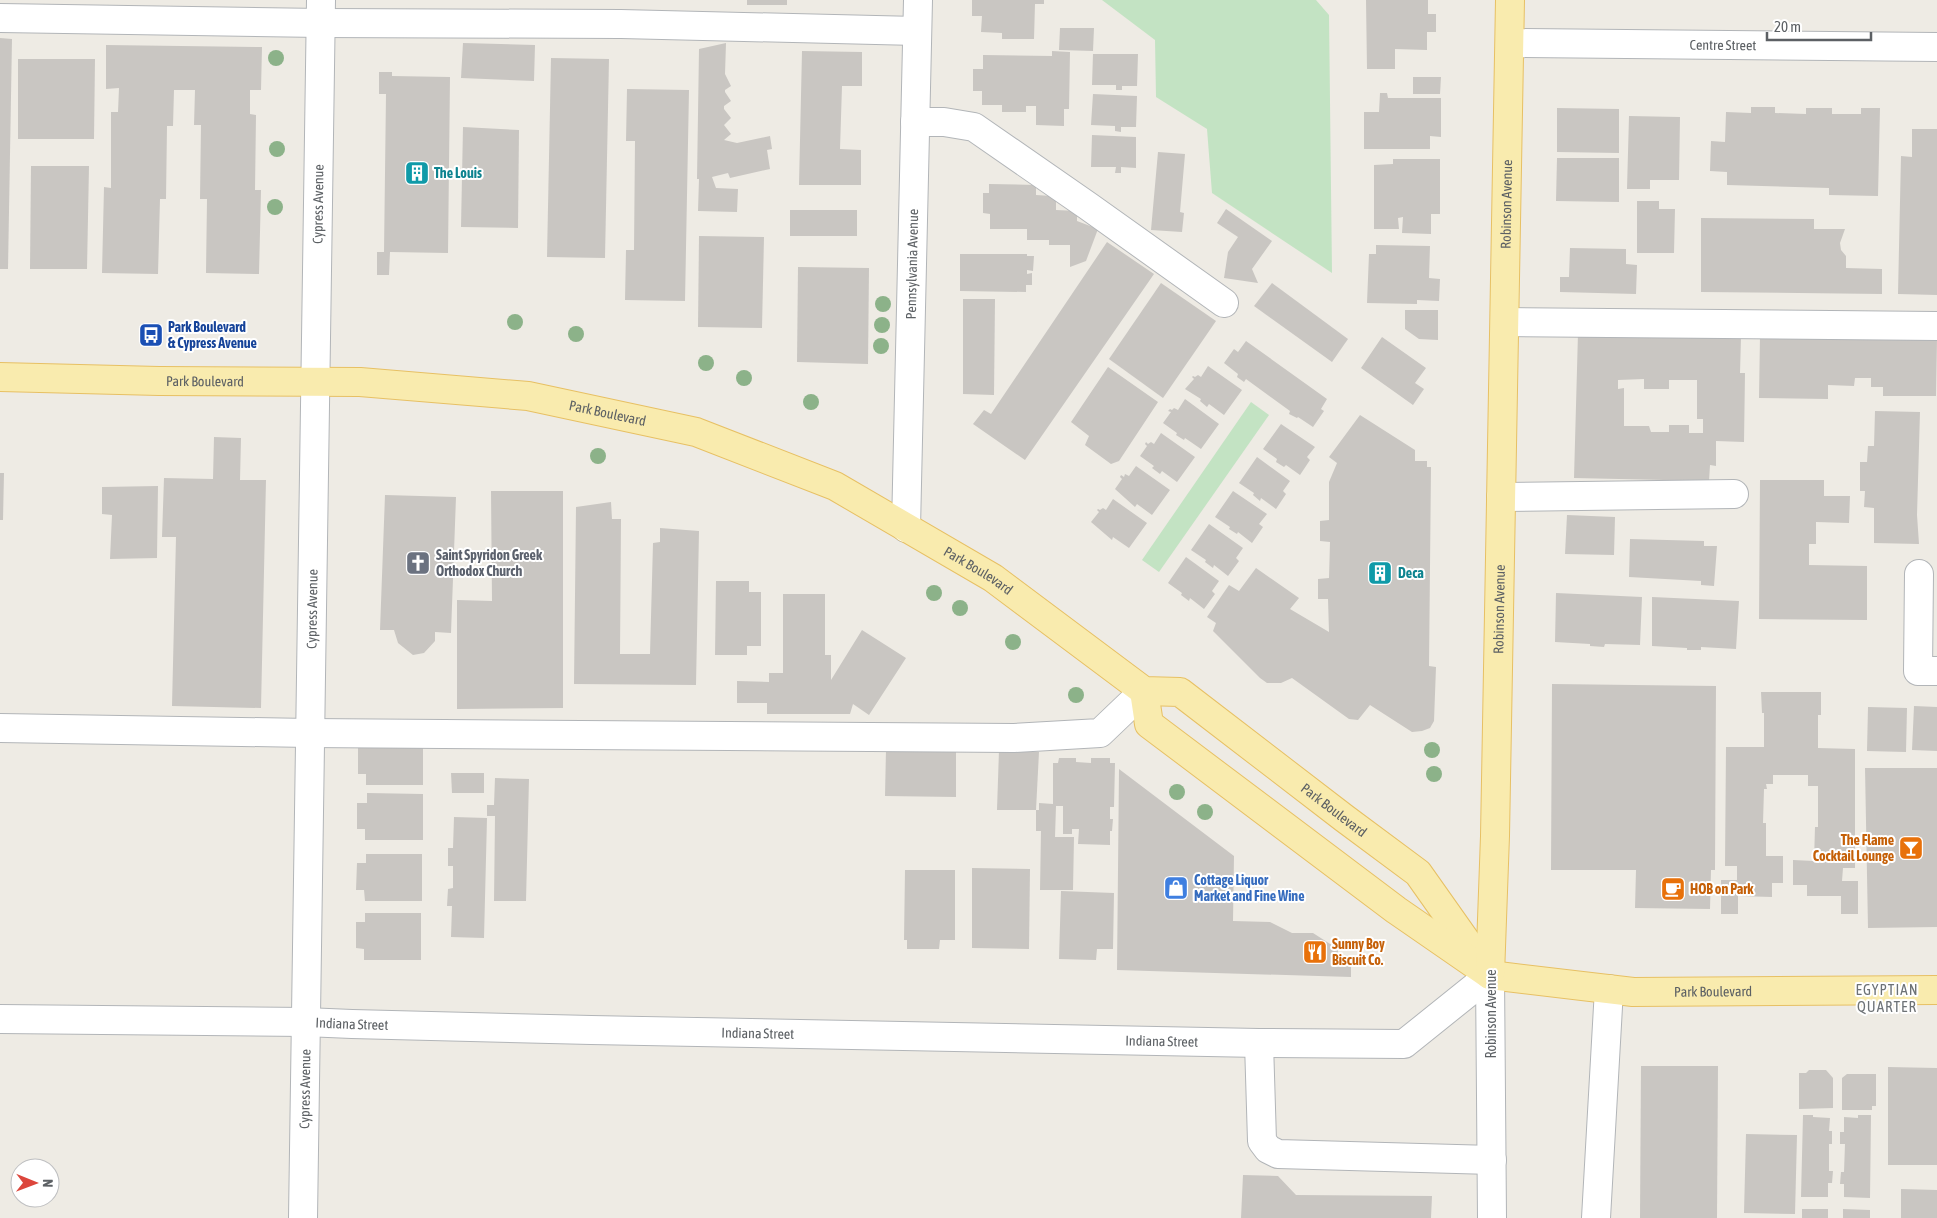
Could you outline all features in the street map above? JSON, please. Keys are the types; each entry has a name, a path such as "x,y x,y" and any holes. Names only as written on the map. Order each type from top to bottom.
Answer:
{"main road":[{"name":"Robinson Avenue","path":"1490,975 1495,826 1511,43 1510,0"},
{"name":"Park Boulevard","path":"0,377 149,381 360,382 528,396 696,432 835,486 993,578 1144,692 1180,692 1344,818 1418,872 1490,975"},
{"name":"Park Boulevard","path":"1144,692 1149,724 1396,910 1490,975 1609,989 1666,993 1937,990"}],"street":[{"name":"Pennsylvania Avenue","path":"906,528 918,0"},
{"path":"10,12 621,12 917,31"},
{"name":"Cypress Avenue","path":"303,1218 321,12"},
{"name":"Centre Street","path":"1511,43 1937,47"},
{"path":"916,122 944,122 974,127 1082,201 1224,303"},
{"path":"1505,322 1937,326"},
{"path":"1501,497 1734,494"},
{"path":"1919,574 1918,671 1937,671"},
{"path":"0,728 596,740 1014,738 1100,733 1144,692"},
{"name":"Indiana Street","path":"0,1019 305,1022 591,1030 1404,1044 1490,975"},
{"name":"Robinson Avenue","path":"1490,975 1492,1218"},
{"path":"1596,1218 1609,989"},
{"path":"1259,1043 1262,1141 1268,1149 1278,1154 1492,1160"}],"green space":[{"path":"1102,0 1316,0 1329,15 1332,273 1212,193 1207,129 1156,97 1155,40"},
{"path":"1251,402 1269,415 1159,572 1142,560"}],"building":[{"path":"747,0 787,0 787,5 747,5"},
{"path":"972,0 1044,0 1044,4 1035,4 1034,39 1002,39 1002,33 981,32 982,16 972,16"},
{"path":"1366,0 1428,0 1428,14 1436,14 1436,32 1427,32 1427,50 1395,49 1395,69 1367,69"},
{"path":"1060,28 1094,28 1093,51 1059,50"},
{"path":"0,38 12,39 8,269 0,269"},
{"path":"463,43 535,45 534,81 461,78"},
{"path":"726,43 725,74 731,86 725,92 731,101 724,106 724,109 731,118 724,125 731,134 724,140 737,143 770,136 772,149 767,150 770,169 730,178 728,173 712,177 716,188 738,189 737,212 698,211 699,49"},
{"path":"106,45 262,47 261,90 250,90 250,114 256,115 255,190 261,190 259,274 206,273 207,199 200,199 201,125 194,125 195,90 174,90 173,126 167,126 166,199 160,199 158,274 102,273 104,187 111,188 111,112 118,112 119,88 106,89"},
{"path":"802,51 862,52 862,86 842,86 840,149 861,150 861,185 799,185"},
{"path":"1052,51 1070,52 1069,109 1064,109 1064,126 1036,125 1036,106 1026,106 1026,112 1002,112 1002,105 982,105 982,91 973,91 973,69 983,69 983,55 1052,56"},
{"path":"1093,54 1138,54 1137,86 1122,86 1122,90 1116,90 1116,85 1092,85"},
{"path":"551,58 609,59 605,258 547,257"},
{"path":"18,59 95,59 94,139 18,139"},
{"name":"The Louis","path":"379,72 392,72 392,76 450,77 448,253 390,252 389,275 377,275 377,252 384,252 386,94 379,94"},
{"path":"1413,77 1441,77 1440,94 1413,94"},
{"path":"627,89 689,90 685,301 625,300 626,250 634,250 635,141 626,141"},
{"path":"1380,93 1387,93 1388,98 1441,98 1441,137 1430,136 1430,149 1364,149 1364,112 1379,112"},
{"path":"1093,94 1137,96 1136,127 1121,127 1121,132 1115,131 1115,126 1091,125"},
{"path":"1751,107 1775,107 1775,113 1806,114 1806,108 1832,108 1832,114 1861,114 1861,108 1880,108 1878,196 1829,195 1829,188 1727,185 1727,172 1710,171 1711,141 1725,142 1726,112 1751,113"},
{"path":"1557,108 1619,109 1619,153 1557,152"},
{"path":"1629,116 1680,117 1679,180 1650,180 1650,189 1627,189"},
{"path":"463,127 519,130 518,228 461,227"},
{"path":"1912,129 1937,129 1937,295 1898,294 1901,156 1912,157"},
{"path":"1092,135 1136,137 1136,168 1121,167 1121,173 1115,173 1116,167 1091,167"},
{"path":"1158,152 1185,154 1180,212 1184,213 1182,232 1151,230"},
{"path":"1557,158 1619,158 1619,202 1556,201"},
{"path":"1393,159 1440,159 1440,214 1431,214 1431,234 1402,233 1403,217 1398,218 1399,229 1374,229 1374,165 1393,164"},
{"path":"31,166 89,166 87,269 30,269"},
{"path":"989,184 1036,185 1036,195 1052,196 1056,199 1056,210 1077,211 1077,221 1098,229 1086,261 1070,267 1070,245 1049,245 1049,240 1027,240 1027,229 990,229 990,214 983,213 983,193 989,193"},
{"path":"1637,201 1659,201 1659,209 1675,209 1674,253 1637,253"},
{"path":"1226,209 1272,241 1252,269 1258,283 1224,278 1228,252 1238,237 1217,223"},
{"path":"790,210 857,210 857,236 790,236"},
{"path":"1701,218 1814,219 1814,229 1845,229 1840,243 1841,250 1846,256 1846,268 1882,269 1882,294 1701,292"},
{"path":"699,236 764,237 762,328 698,327"},
{"path":"1107,242 1154,274 1025,460 973,424 984,410 991,414"},
{"path":"1376,245 1430,246 1429,278 1440,279 1439,301 1417,300 1417,304 1367,303 1369,254 1376,254"},
{"path":"1570,248 1626,249 1626,264 1637,265 1636,294 1560,292 1560,277 1569,277"},
{"path":"960,254 1027,254 1027,256 1034,256 1033,271 1027,270 1027,274 1032,273 1032,285 1026,285 1026,292 960,291"},
{"path":"798,267 869,268 868,364 797,362"},
{"path":"1161,283 1216,321 1163,398 1109,359"},
{"path":"1272,283 1348,339 1332,362 1254,306"},
{"path":"963,299 995,299 994,395 963,394"},
{"path":"1405,310 1438,310 1438,340 1419,339 1405,329"},
{"path":"1578,333 1741,337 1740,373 1745,373 1744,442 1716,441 1716,466 1710,465 1709,481 1574,478","holes":["1644,379 1644,389 1669,389 1669,380 1697,380 1697,419 1703,419 1703,433 1689,433 1689,425 1669,425 1669,432 1651,432 1649,426 1624,426 1624,388 1618,389 1618,380"]},
{"path":"1760,336 1829,336 1829,340 1937,338 1936,396 1883,396 1883,387 1871,387 1871,378 1855,378 1854,386 1828,385 1828,399 1759,398"},
{"path":"1382,337 1426,368 1415,383 1424,389 1413,405 1361,368"},
{"path":"1246,341 1327,399 1321,409 1324,411 1313,427 1298,417 1289,414 1290,411 1246,379 1244,382 1237,377 1238,374 1224,363 1234,349 1238,352"},
{"path":"1208,366 1242,390 1224,415 1209,404 1207,407 1200,401 1201,399 1185,389 1194,379 1193,376 1198,375 1201,377"},
{"path":"1108,367 1158,402 1119,461 1111,464 1085,445 1089,436 1071,422"},
{"path":"1185,399 1219,424 1201,449 1185,438 1184,440 1176,435 1177,433 1163,423 1171,412 1168,411 1174,408 1178,410"},
{"path":"1875,411 1920,412 1917,515 1919,544 1874,543 1874,508 1864,507 1865,491 1860,491 1860,462 1867,462 1868,446 1874,446"},
{"name":"Deca","path":"1360,415 1415,450 1415,461 1427,461 1427,467 1431,467 1429,666 1436,667 1434,721 1430,728 1422,731 1412,732 1370,705 1358,720 1349,719 1292,678 1281,683 1267,683 1213,631 1216,623 1207,617 1229,585 1239,591 1256,568 1299,598 1290,609 1329,632 1328,599 1318,599 1318,579 1329,578 1330,542 1320,541 1320,521 1329,520 1329,482 1337,463 1329,457"},
{"path":"1281,424 1315,447 1307,457 1310,460 1300,475 1286,465 1284,467 1276,462 1277,459 1263,449"},
{"path":"1161,433 1195,457 1177,482 1162,471 1160,474 1152,468 1154,466 1140,456 1147,446 1146,442 1154,444"},
{"path":"214,437 241,438 240,480 266,480 261,708 172,706 176,537 162,537 164,478 213,479"},
{"path":"1257,457 1290,481 1283,491 1286,494 1276,509 1261,498 1260,501 1253,495 1254,493 1239,483"},
{"path":"1136,466 1170,490 1152,515 1137,504 1135,507 1115,489 1122,479 1121,475 1124,477 1125,474 1129,476"},
{"path":"0,473 4,473 3,520 0,520"},
{"path":"1760,480 1824,480 1824,496 1850,496 1849,523 1816,522 1816,544 1809,544 1809,565 1867,566 1867,620 1759,619"},
{"path":"158,486 157,558 110,559 112,515 102,514 102,487"},
{"path":"491,491 563,491 563,708 457,709 457,600 492,601"},
{"path":"1233,491 1267,514 1259,524 1263,527 1252,543 1238,532 1237,534 1229,529 1230,527 1215,517"},
{"name":"Saint Spyridon Greek Orthodox Church","path":"385,495 456,497 451,633 435,632 435,641 424,653 413,655 398,643 394,630 380,630"},
{"path":"1113,499 1147,523 1129,548 1113,537 1112,540 1091,522 1099,512 1097,510 1103,508 1106,510"},
{"path":"611,502 612,519 621,519 620,654 650,654 653,543 660,542 660,528 699,531 696,685 574,684 576,507"},
{"path":"1567,515 1615,517 1614,555 1565,554"},
{"path":"1209,524 1243,548 1236,558 1239,561 1228,576 1214,565 1213,568 1205,562 1206,560 1191,550"},
{"path":"1630,539 1704,541 1704,546 1717,546 1714,586 1701,585 1701,581 1629,577"},
{"path":"1186,557 1219,581 1212,591 1215,594 1204,609 1190,598 1189,601 1181,595 1182,593 1168,583"},
{"path":"716,581 749,581 749,592 761,592 761,646 747,646 747,655 715,655"},
{"path":"1556,593 1642,597 1640,645 1605,644 1604,647 1590,646 1590,644 1555,642"},
{"path":"783,594 825,594 825,655 831,655 831,680 862,630 906,658 869,715 853,704 850,714 767,714 767,703 737,703 737,681 769,682 769,673 783,673"},
{"path":"1652,597 1739,601 1736,649 1701,647 1701,650 1687,650 1687,648 1652,646"},
{"path":"1552,684 1716,686 1715,870 1711,870 1710,909 1635,908 1636,870 1551,870"},
{"path":"1761,692 1821,692 1821,715 1818,715 1818,748 1855,749 1855,868 1843,868 1842,881 1858,881 1858,914 1841,914 1841,896 1807,896 1807,885 1793,885 1793,860 1814,861 1815,827 1818,827 1818,786 1808,786 1808,775 1773,775 1773,784 1766,784 1767,789 1764,789 1763,823 1766,823 1766,856 1783,856 1783,883 1772,883 1772,897 1738,896 1738,914 1721,914 1721,880 1737,880 1737,866 1725,866 1726,747 1764,747 1764,713 1762,713"},
{"path":"1914,706 1937,707 1937,751 1912,750"},
{"path":"1868,707 1907,708 1906,752 1867,751"},
{"path":"367,738 423,738 423,785 366,785 366,774 358,774 358,748 367,748"},
{"path":"886,750 956,750 956,797 885,796"},
{"path":"999,750 1039,752 1036,810 997,810"},
{"path":"1059,758 1076,758 1076,762 1091,763 1091,758 1110,758 1110,763 1115,763 1114,807 1110,807 1110,819 1113,819 1112,831 1110,831 1110,845 1078,844 1079,829 1072,829 1072,834 1063,834 1063,806 1056,806 1055,837 1074,837 1073,890 1040,890 1041,831 1036,831 1036,810 1039,810 1039,803 1053,804 1053,763 1058,763"},
{"path":"1865,768 1937,768 1937,927 1868,928"},
{"name":"Cottage Liquor Market and Fine Wine","path":"1119,769 1234,856 1233,921 1270,922 1292,933 1313,933 1338,949 1338,955 1351,956 1351,977 1117,970"},
{"path":"451,773 484,773 484,793 452,793"},
{"path":"495,778 529,779 526,901 494,901 495,816 487,816 487,805 494,805"},
{"path":"367,793 423,794 423,840 365,840 365,829 357,829 357,803 367,803"},
{"path":"454,817 487,818 484,938 451,937 452,906 447,906 448,889 453,888 453,866 448,866 448,848 453,848"},
{"path":"366,854 422,854 422,901 365,901 364,890 356,890 357,863 366,863"},
{"path":"972,868 1030,869 1029,949 972,948"},
{"path":"905,870 955,870 955,940 940,940 939,949 907,949 907,940 904,940"},
{"path":"1061,891 1114,893 1113,949 1097,949 1096,960 1059,959"},
{"path":"365,913 421,913 421,960 364,960 364,949 356,948 356,922 365,922"},
{"path":"1641,1066 1718,1066 1717,1218 1640,1218"},
{"path":"1888,1067 1937,1068 1937,1165 1888,1165"},
{"path":"1809,1070 1826,1070 1833,1078 1833,1108 1799,1109 1799,1073 1806,1073"},
{"path":"1847,1074 1876,1074 1876,1106 1872,1106 1872,1110 1842,1110 1842,1078"},
{"path":"1803,1115 1830,1118 1829,1131 1832,1131 1832,1144 1829,1144 1829,1171 1833,1171 1832,1183 1828,1183 1828,1197 1801,1197"},
{"path":"1858,1115 1871,1115 1870,1198 1844,1197 1844,1184 1840,1184 1841,1172 1844,1172 1845,1144 1840,1144 1840,1132 1844,1132 1844,1117 1858,1118"},
{"path":"1746,1134 1797,1135 1795,1214 1744,1213"},
{"path":"1243,1175 1278,1176 1296,1195 1432,1196 1431,1218 1241,1218"},
{"path":"1901,1189 1937,1190 1937,1218 1901,1218"},
{"path":"1802,1209 1828,1209 1828,1218 1802,1218"},
{"path":"1843,1209 1870,1210 1870,1218 1843,1218"}],"place":[{"name":"The Louis","path":"417,173"},
{"name":"Park Boulevard & Cypress Avenue","path":"151,335"},
{"name":"Saint Spyridon Greek Orthodox Church","path":"418,563"},
{"name":"Deca","path":"1380,573"},
{"name":"The Flame Cocktail Lounge","path":"1911,848"},
{"name":"Cottage Liquor Market and Fine Wine","path":"1176,888"},
{"name":"HOB on Park","path":"1673,889"},
{"name":"Sunny Boy Biscuit Co.","path":"1315,952"}],"district":[{"name":"EGYPTIAN QUARTER","path":"1887,998"}]}
